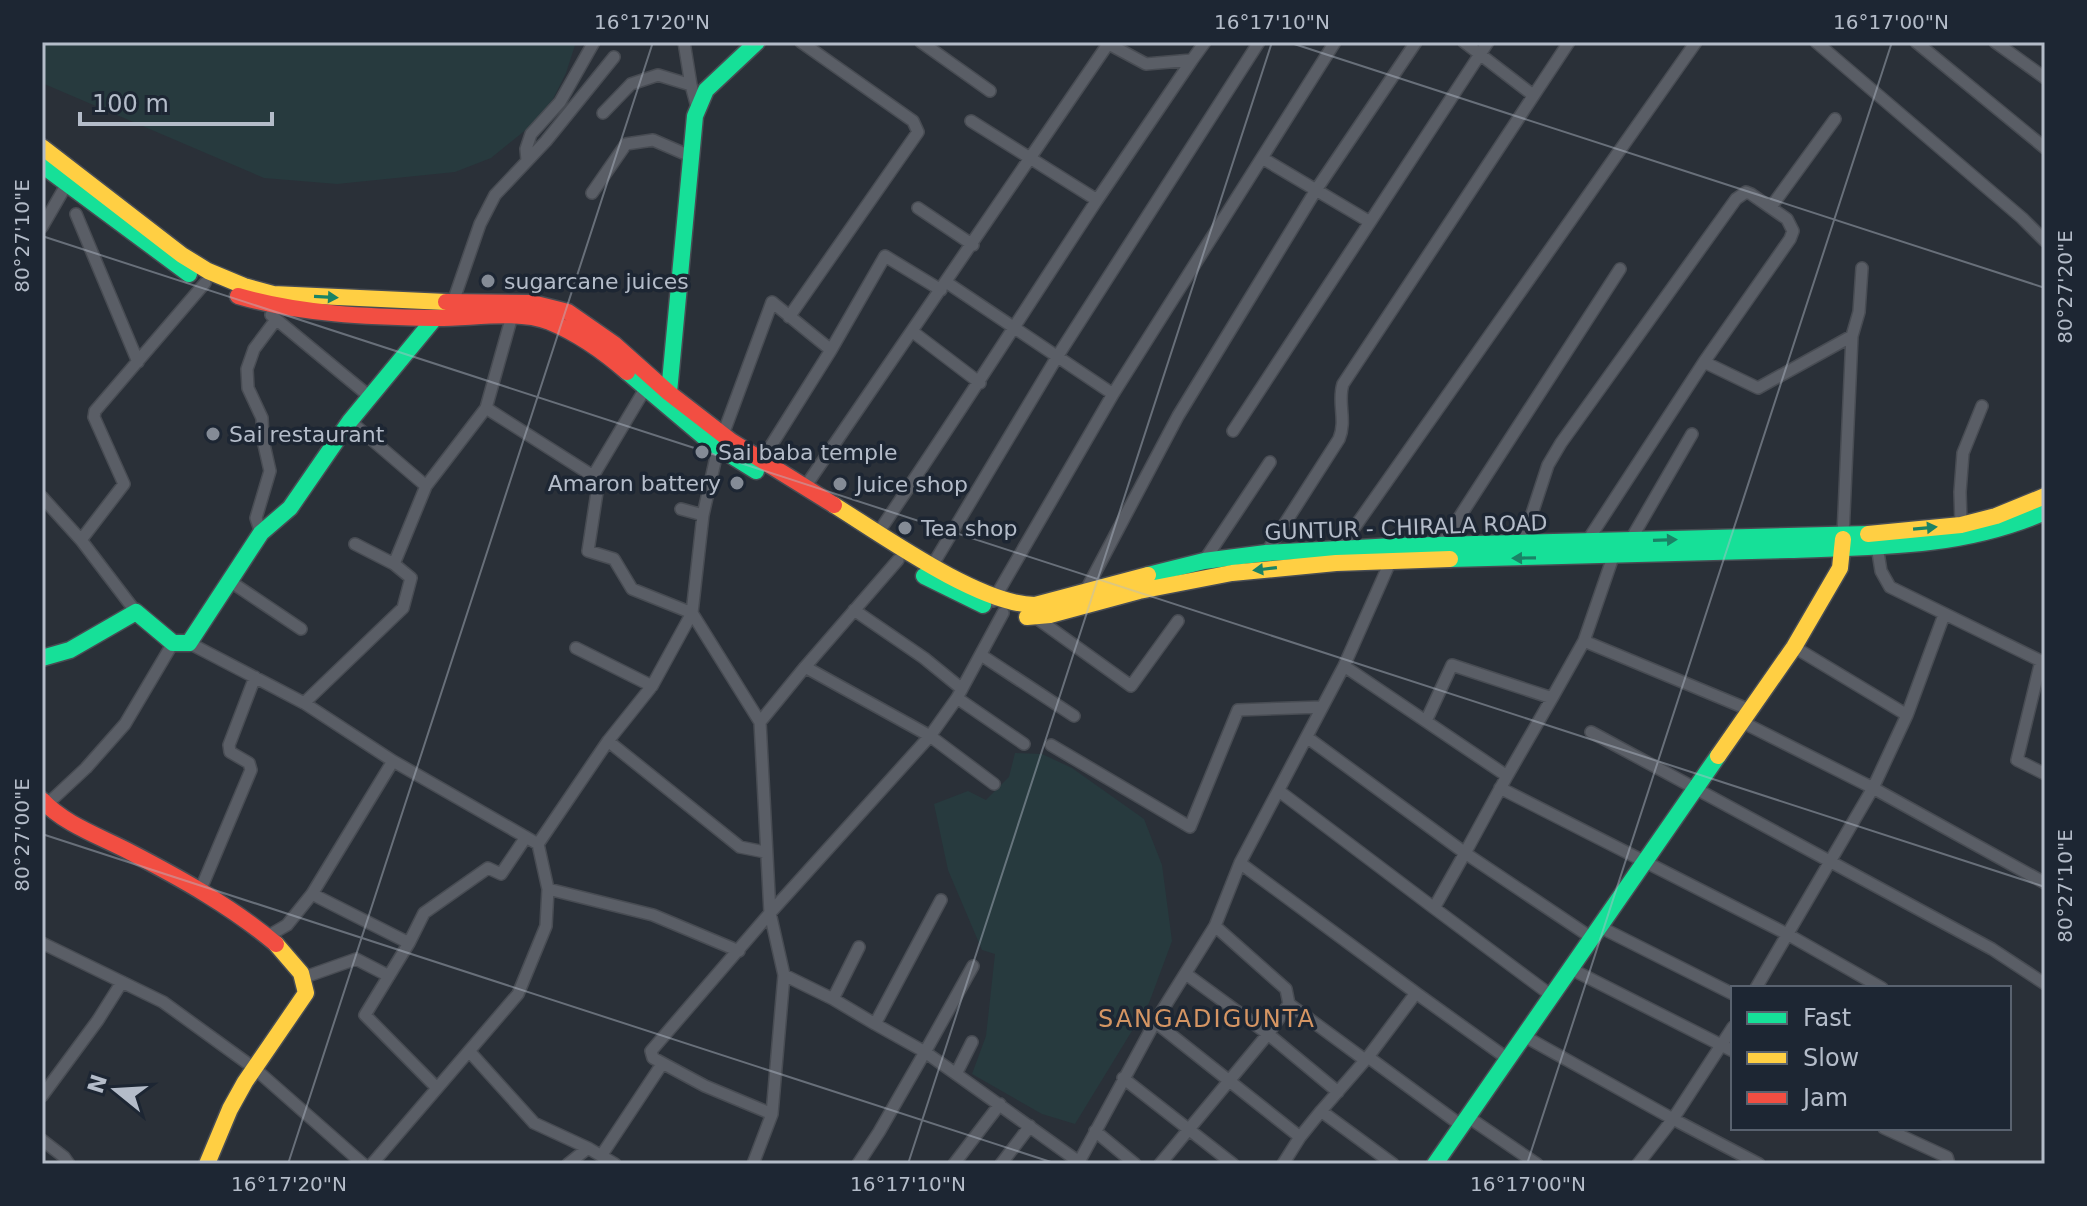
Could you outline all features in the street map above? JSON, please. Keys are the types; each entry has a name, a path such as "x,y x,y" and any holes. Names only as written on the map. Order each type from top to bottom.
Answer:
{"main road":[{"path":"668,400 697,107 706,90 757,42"},
{"name":"GUNTUR - CHIRALA ROAD","path":"42,147 182,255 208,271 244,286 273,294 532,303 568,312 614,344 668,400 720,441 898,560 936,583 995,606 1035,617 1149,588 1219,575 1304,565 1391,560 1613,557 1843,542 2040,510"},
{"name":"GUNTUR - CHIRALA ROAD","path":"42,165 163,256 205,283 272,313 435,318 512,316 547,321 576,333 614,360 645,389 668,400"},
{"path":"42,658 70,650 136,612 181,643 261,533 290,508 369,396 435,318"},
{"name":"GUNTUR - CHIRALA ROAD","path":"720,441 762,460 995,606 1035,605 1204,561 1266,553 1442,544 1630,541 1843,542 1877,546 1960,539 1999,530 2040,510"},
{"path":"1435,1164 1794,647 1836,576 1843,542"},
{"path":"43,805 200,891 268,936 305,977 306,993 230,1109 207,1164"}],"street":[{"path":"527,160 526,149 531,134 560,102 594,42"},
{"path":"684,42 697,107"},
{"path":"789,317 918,132 913,121 801,42"},
{"path":"921,42 990,91"},
{"path":"878,533 1205,42"},
{"path":"932,566 1057,357 1259,42"},
{"path":"772,1114 735,1100 662,1064 653,1058 651,1051 770,913 930,736 960,694 981,655 995,606 1113,394 1335,42"},
{"path":"1086,590 1178,416 1316,190 1416,42"},
{"path":"1464,42 1533,95"},
{"path":"1233,431 1488,42"},
{"path":"1266,553 1339,439 1343,427 1340,401 1343,384 1569,42"},
{"path":"1340,548 1696,42"},
{"path":"1816,42 2045,241"},
{"path":"1916,42 2045,148"},
{"path":"1995,42 2045,78"},
{"path":"805,487 973,245 1106,43 1146,64 1192,60"},
{"path":"453,302 487,208 495,195 546,141 614,57"},
{"path":"603,113 631,84 658,75 691,85"},
{"path":"1771,207 1835,119"},
{"path":"971,121 1097,200"},
{"path":"592,193 626,144 653,140 690,156"},
{"path":"1262,158 1370,222"},
{"path":"42,227 68,182"},
{"path":"1522,544 1548,465 1561,443 1736,199 1746,192 1791,224 1793,231 1790,239 1704,362 1586,543"},
{"path":"918,208 973,245"},
{"path":"76,214 138,362"},
{"path":"762,460 885,256 943,286 1113,394"},
{"path":"1843,542 1852,336 1859,312 1862,268"},
{"path":"1442,544 1620,269"},
{"path":"81,540 124,484 94,417 95,411 205,283"},
{"path":"372,1164 518,994 546,926 548,889 538,844 608,741 652,686 692,613 703,515 720,441 772,302 831,350"},
{"path":"261,533 256,518 270,471 262,418 248,388 247,369 272,313 369,396"},
{"path":"394,564 426,486 486,408 512,316"},
{"path":"913,332 980,383"},
{"path":"1704,362 1758,388 1852,336"},
{"path":"593,476 645,389"},
{"path":"1961,525 1963,453 1982,406"},
{"path":"486,408 593,476 597,492 588,551 614,559 632,589 692,613 760,722 770,913 784,975 772,1114 753,1164"},
{"path":"350,421 426,486"},
{"path":"1630,541 1692,434"},
{"path":"1204,561 1270,462"},
{"path":"42,497 81,540 136,612"},
{"path":"681,509 703,515"},
{"path":"304,703 403,608 411,578 394,564 355,544"},
{"path":"1877,546 1881,571 1890,587 2043,662 2017,760 2045,774"},
{"path":"1434,908 1584,641 1613,557"},
{"path":"760,722 898,560"},
{"path":"784,975 833,999 925,1052 1079,1163 1155,1022 1215,926 1240,863 1344,666 1391,560"},
{"path":"228,580 301,629"},
{"path":"854,610 924,658 960,694 1024,744"},
{"path":"1757,986 1873,788 1907,715 1944,615"},
{"path":"1035,617 1131,686 1178,621"},
{"path":"1584,641 1746,716 2045,883"},
{"path":"43,805 86,768 125,724 181,643 304,703 393,761 538,844"},
{"path":"1794,647 1907,715"},
{"path":"576,648 652,686"},
{"path":"981,655 1074,716"},
{"path":"1426,721 1452,665 1552,698"},
{"path":"1344,666 1507,776"},
{"path":"805,667 930,736 994,784"},
{"path":"200,891 251,770 249,763 230,752 229,745 255,677"},
{"path":"1051,745 1190,827 1238,710 1322,707"},
{"path":"1591,732 1996,952 2045,984"},
{"path":"1308,738 1465,853 1596,932 1731,993"},
{"path":"608,741 740,847 765,852"},
{"path":"268,936 287,925 312,894 393,761"},
{"path":"1500,788 1787,934 1878,986"},
{"path":"1279,791 1552,996"},
{"path":"437,1088 365,1015 424,913 488,868 501,874 526,837"},
{"path":"1240,863 1508,1059"},
{"path":"548,889 653,915 739,951"},
{"path":"312,894 409,943"},
{"path":"875,1024 941,900"},
{"path":"1215,926 1286,989 1289,1004 1367,1059 1537,1164"},
{"path":"42,943 163,1002 254,1068 363,1164"},
{"path":"833,999 859,947"},
{"path":"305,977 356,959 389,976"},
{"path":"858,1164 973,966"},
{"path":"1571,969 1728,1048 1638,1164"},
{"path":"1186,974 1268,1034 1338,1092"},
{"path":"42,1096 122,982"},
{"path":"1283,1164 1300,1137 1367,1059 1416,993"},
{"path":"1160,1164 1268,1034 1289,1004"},
{"path":"1155,1022 1300,1137"},
{"path":"1524,1036 1759,1164"},
{"path":"956,1074 972,1042"},
{"path":"469,1051 534,1123 615,1164"},
{"path":"601,1156 662,1064"},
{"path":"1123,1078 1233,1164"},
{"path":"954,1164 1000,1104"},
{"path":"1321,1111 1393,1164"},
{"path":"1001,1164 1030,1126"},
{"path":"1888,1130 1947,1157 1949,1164"},
{"path":"1095,1131 1135,1164"},
{"path":"42,1140 69,1164"},
{"path":"568,1164 588,1148"}],"green space":[{"path":"42,42 576,42 553,99 533,124 491,158 455,172 337,184 264,178 42,83"},
{"path":"1015,753 1042,754 1072,768 1144,819 1162,865 1172,941 1149,1003 1075,1124 1042,1114 972,1074 986,1036 995,954 982,950 948,870 934,804 968,791 986,800 1009,777"}],"traffic: fast":[{"path":"668,403 695,116 706,90 757,42"},
{"path":"42,165 189,274"},
{"path":"42,658 70,650 136,612 173,643 189,643 261,533 290,508 350,421 435,318"},
{"path":"627,372 711,443 756,471"},
{"path":"1450,559 1887,546 1983,533 2045,512"},
{"path":"1148,575 1204,561 1266,553 1394,546 1868,534"},
{"path":"924,576 983,605"},
{"path":"1435,1164 1718,756"}],"traffic: slow":[{"path":"42,147 182,255 208,271 244,286 273,294 446,302"},
{"path":"1868,534 1961,525 1996,516 2045,496"},
{"path":"834,505 932,566 987,594 1013,602 1035,605 1148,575"},
{"path":"1718,756 1794,647 1840,568 1843,539"},
{"path":"1027,617 1050,615 1139,591 1232,573 1336,563 1450,559"},
{"path":"207,1164 245,1082 306,993 301,973 276,944"}],"traffic: jam":[{"path":"238,296 310,311 359,315 433,318 508,315 537,318 581,338 627,372"},
{"path":"446,302 532,303 568,312 614,344 669,393 731,441 834,505"},
{"path":"42,800 71,823 205,893 276,944"}],"place":[{"name":"sugarcane juices","path":"488,281"},
{"name":"Sai restaurant","path":"213,434"},
{"name":"Sai baba temple","path":"702,452"},
{"name":"Amaron battery","path":"737,483"},
{"name":"Juice shop","path":"840,484"},
{"name":"Tea shop","path":"905,528"}],"district":[{"name":"SANGADIGUNTA","path":"1207,1019"}]}
